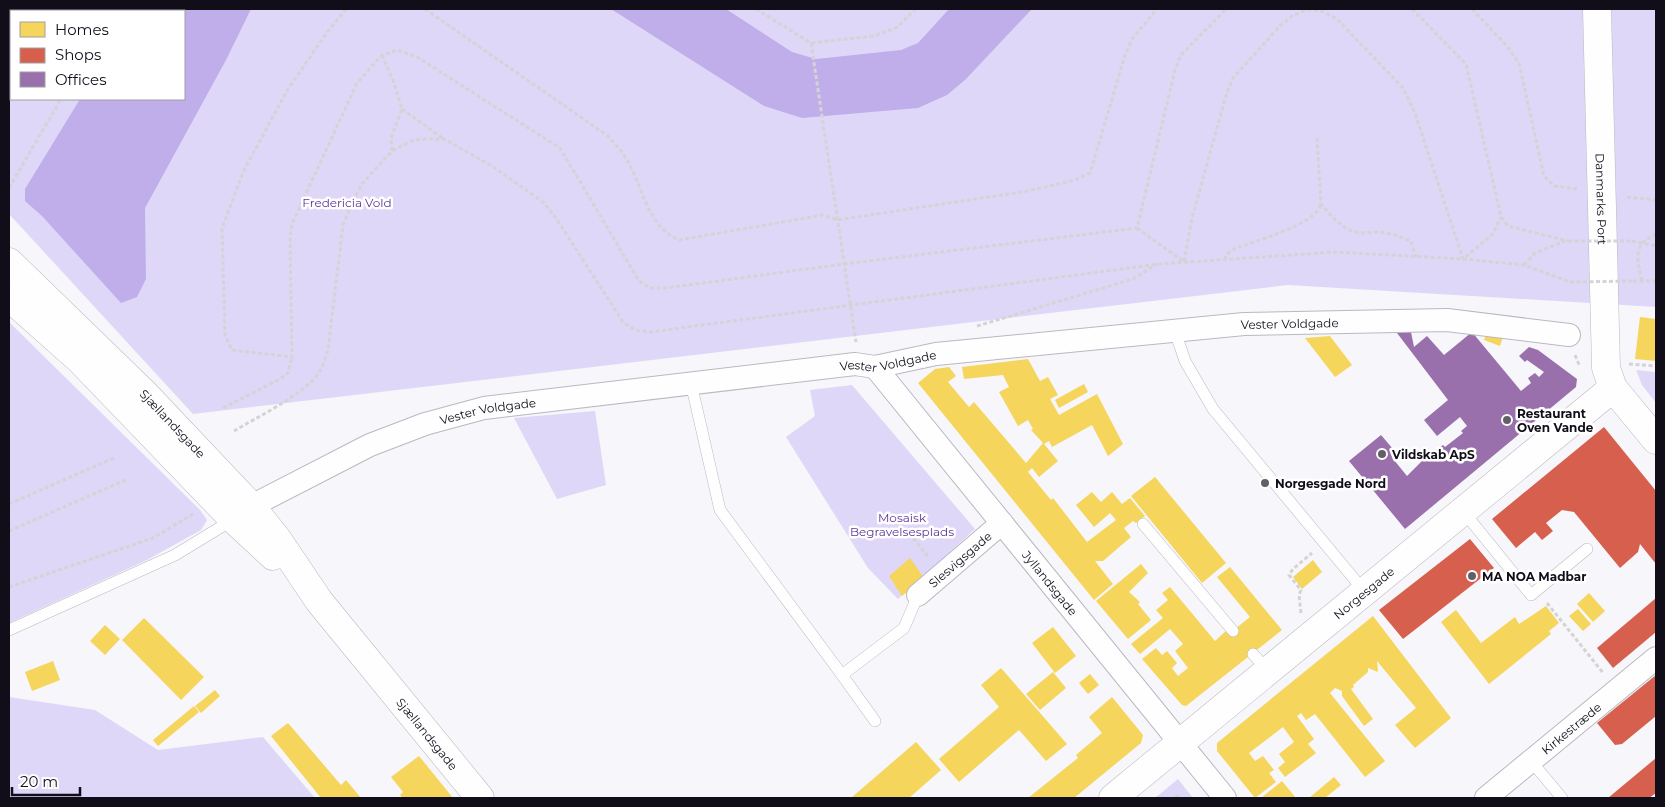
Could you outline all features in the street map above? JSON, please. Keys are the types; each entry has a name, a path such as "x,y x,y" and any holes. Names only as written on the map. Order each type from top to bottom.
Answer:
{"street":[{"name":"Danmarks Port","path":"1597,9 1606,361 1613,388"},
{"name":"Sjællandsgade","path":"9,262 146,395 241,511"},
{"name":"Sjællandsgade","path":"9,297 80,360 241,511 278,540 319,600 480,798"},
{"name":"Vester Voldgade","path":"241,511 370,446 425,424 484,408 855,364 875,367 936,354 1244,324 1447,320 1568,335"},
{"name":"Jyllandsgade","path":"875,367 1225,798"},
{"path":"1613,388 1656,440"},
{"name":"Norgesgade","path":"1113,798 1180,743 1260,663 1315,633 1613,388"},
{"name":"Slesvigsgade","path":"918,595 1002,523"},
{"name":"Kirkestræde","path":"1486,798 1656,658"}],"lane":[{"path":"1176,331 1185,361 1213,409 1365,592"},
{"path":"691,383 720,510 874,720"},
{"path":"9,630 175,555 221,527 241,511"},
{"path":"1463,511 1531,595 1587,548"},
{"path":"1143,524 1233,631"},
{"path":"842,675 904,628 918,595"},
{"path":"1531,761 1562,798"}],"path":[{"path":"292,357 232,350 225,334 222,228 244,170 288,89 328,31 346,9"},
{"path":"425,9 608,136 626,157 656,222 667,235 679,240 823,215 837,220 1028,190 1075,180 1090,173 1125,55 1132,39 1157,9"},
{"path":"756,9 811,43 873,36 896,28 916,9"},
{"path":"1137,228 1175,70 1181,55 1226,9"},
{"path":"1412,9 1466,64 1501,218 1508,226 1567,241 1632,241 1656,246"},
{"path":"1472,9 1507,46 1519,63 1544,176 1554,186 1601,195 1656,200"},
{"path":"1184,262 1195,209 1226,92 1233,78 1280,26 1306,10 1322,11 1337,19 1403,88 1415,112 1463,259"},
{"path":"811,43 856,341"},
{"path":"223,408 288,373 292,357 290,238 292,224 357,83 382,56 398,50 416,57 560,148 639,280 650,288 666,288 1137,228 1184,262"},
{"path":"382,56 394,83 402,109 444,139 492,166 543,202 556,218 617,314 623,322 635,330 650,332 1159,264 1335,252 1463,259 1524,265 1570,282 1656,281"},
{"path":"9,188 61,100"},
{"path":"392,150 391,138 402,109"},
{"path":"1225,260 1226,255 1234,249 1304,222 1319,211 1321,204 1316,138"},
{"path":"234,431 315,378 322,368 328,350 343,225 362,184 392,150 411,141 444,139"},
{"path":"1321,204 1335,220 1347,229 1359,233 1380,232 1396,235 1411,241 1416,257"},
{"path":"1463,259 1494,234 1501,218"},
{"path":"1642,281 1637,262 1638,250 1642,242 1656,234"},
{"path":"1524,265 1535,253 1567,241"},
{"path":"971,328 1133,279 1159,264"},
{"path":"9,504 114,458"},
{"path":"9,531 128,479"},
{"path":"9,587 153,538 200,510"},
{"path":"908,533 943,574"},
{"path":"1315,633 1302,616 1299,595 1301,590 1289,575 1292,569 1324,543"},
{"path":"1536,591 1616,691"},
{"path":"1175,798 1178,796 1180,798"}],"green space":[{"name":"Fredericia Vold","path":"9,9 1656,9 1656,307 1288,285 193,414 10,215"},
{"path":"9,322 200,510 207,520 201,530 147,560 9,623"},
{"path":"1636,370 1656,372 1656,403 1642,385"},
{"name":"Mosaisk Begravelsesplads","path":"852,385 975,529 898,599 868,568 786,437 815,416 810,390"},
{"path":"595,411 606,485 557,499 514,418"},
{"path":"9,697 95,710 158,750 263,737 315,798 9,798"},
{"path":"1178,779 1193,798 1155,798"}],"shaded area":[{"path":"251,9 226,60 145,208 146,279 137,297 121,303 42,216 25,201 25,189 79,100 185,100 185,10 135,10"},
{"path":"611,9 726,9 792,52 816,59 901,50 918,43 949,9 1032,9 965,80 947,95 918,108 802,118 764,106"}],"building: Homes":[{"path":"1640,317 1656,319 1656,361 1635,359"},
{"path":"1488,330 1503,337 1500,346 1484,340"},
{"path":"1330,336 1352,365 1335,377 1305,338"},
{"path":"1028,359 1040,381 1048,377 1058,395 1050,399 1059,415 1097,394 1123,444 1108,456 1092,425 1052,447 1049,441 1044,444 1058,461 1039,477 1032,468 1028,472 1051,500 1053,498 1087,542 1116,520 1110,513 1094,527 1076,505 1092,492 1101,502 1112,492 1122,504 1130,498 1145,516 1136,523 1133,521 1124,528 1131,537 1103,561 1095,561 1113,584 1094,600 918,383 935,369 949,367 956,376 948,382 969,407 974,402 1026,463 1043,443 1031,430 1033,429 1028,420 1018,426 999,392 1009,387 1003,375 964,379 962,367"},
{"path":"1084,384 1088,392 1059,408 1055,400"},
{"path":"1155,477 1226,563 1202,583 1131,496"},
{"path":"910,558 924,578 902,596 889,576"},
{"path":"1313,560 1322,572 1302,589 1293,577"},
{"path":"1141,564 1148,573 1129,592 1140,602 1138,604 1151,620 1128,639 1096,601"},
{"path":"1230,567 1282,630 1186,706 1182,705 1142,659 1156,648 1162,655 1167,651 1177,663 1172,668 1178,676 1188,668 1175,651 1183,644 1170,629 1140,654 1131,644 1163,618 1156,610 1168,600 1162,593 1170,587 1215,641 1227,630 1230,633 1250,617 1217,577"},
{"path":"1589,593 1605,611 1593,622 1577,604"},
{"path":"1546,606 1559,623 1549,631 1551,634 1489,684 1441,622 1456,610 1481,643 1515,617 1519,624"},
{"path":"1578,609 1591,624 1583,631 1569,616"},
{"path":"1373,616 1451,718 1415,748 1395,725 1416,708 1377,661 1378,672 1368,668 1368,672 1351,689 1373,719 1364,726 1342,696 1342,691 1335,688 1330,693 1385,761 1365,777 1315,714 1306,720 1301,713 1297,716 1314,739 1308,744 1316,753 1285,777 1278,768 1285,762 1279,754 1294,742 1283,727 1249,753 1255,761 1263,756 1274,770 1269,773 1276,782 1255,798 1217,751 1217,743"},
{"path":"144,618 204,677 181,700 122,640"},
{"path":"105,625 120,639 105,655 90,641"},
{"path":"1053,627 1076,656 1055,673 1032,643"},
{"path":"53,661 60,680 32,691 25,672"},
{"path":"1001,668 1067,744 1046,761 1019,730 959,782 939,759 999,707 981,685"},
{"path":"1053,672 1066,688 1040,710 1026,694"},
{"path":"1090,674 1099,685 1088,694 1079,683"},
{"path":"215,690 220,696 201,713 195,706"},
{"path":"1112,697 1143,735 1141,743 1074,798 1028,798 1078,758 1076,755 1102,733 1089,717"},
{"path":"194,706 199,712 158,746 153,740"},
{"path":"288,723 341,785 346,780 361,798 321,798 271,736"},
{"path":"916,742 941,770 909,798 851,798"},
{"path":"419,756 453,798 403,798 400,795 403,792 391,777"},
{"path":"1334,777 1341,785 1325,798 1309,798"},
{"path":"1282,781 1296,798 1261,798"}],"building: Shops":[{"path":"1604,427 1656,491 1656,564 1640,544 1638,552 1620,568 1574,512 1562,510 1546,523 1553,531 1542,540 1535,532 1516,548 1492,519"},
{"path":"1470,539 1494,568 1403,639 1379,610"},
{"path":"1656,598 1656,632 1613,668 1597,648"},
{"path":"1656,675 1656,716 1622,744 1615,745 1597,723"},
{"path":"1656,758 1656,793 1649,798 1608,798"}],"building: Offices":[{"path":"1411,332 1414,347 1427,336 1444,355 1472,332 1521,391 1531,383 1528,378 1535,373 1539,377 1544,372 1527,360 1525,362 1519,356 1529,347 1538,350 1577,379 1576,387 1405,529 1349,461 1381,435 1399,456 1394,460 1407,476 1425,458 1443,445 1445,447 1463,433 1461,431 1467,426 1460,417 1437,436 1424,420 1448,400 1397,333"}],"place":[{"name":"Restaurant Oven Vande","path":"1507,420"},
{"name":"Vildskab ApS","path":"1382,454"},
{"name":"Norgesgade Nord","path":"1265,483"},
{"name":"MA NOA Madbar","path":"1472,576"}]}
